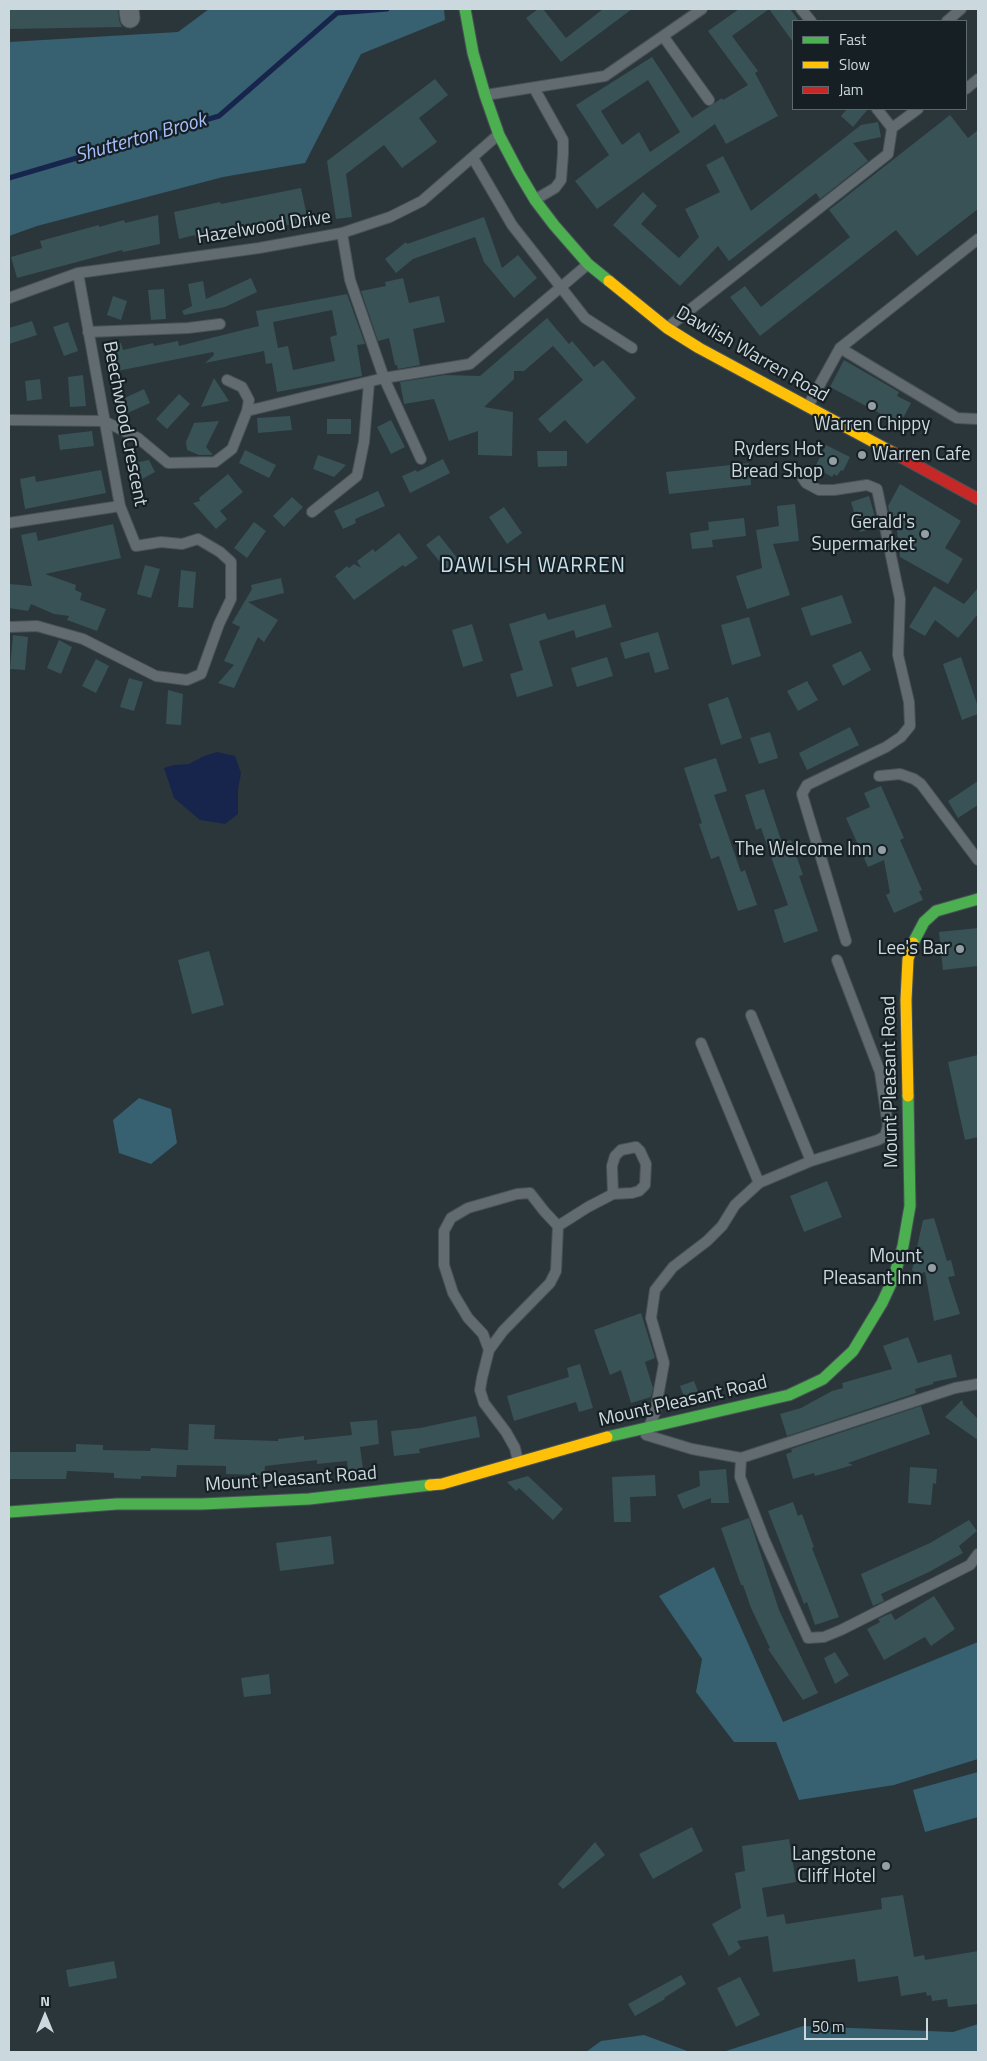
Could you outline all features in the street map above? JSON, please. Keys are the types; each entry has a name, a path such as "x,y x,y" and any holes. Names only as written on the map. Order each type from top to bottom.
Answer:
{"street":[{"name":"Dawlish Warren Road","path":"465,9 473,53 499,135 535,200 588,264 667,328 720,360 978,499"},
{"name":"Mount Pleasant Road","path":"9,1512 36,1512 117,1504 202,1504 358,1495 442,1484 649,1426 789,1395 823,1379 853,1351 882,1303 894,1277 903,1246 910,1206 906,1000 908,959 915,936 924,922 936,912 952,905 978,900"}],"lane":[{"path":"485,95 606,76 702,9"},
{"path":"801,9 810,20"},
{"path":"948,20 960,9"},
{"path":"663,36 709,100"},
{"path":"967,88 978,79"},
{"path":"534,88 563,140 561,180 555,188 535,200"},
{"path":"878,110 892,128"},
{"path":"667,328 888,154 892,128 917,110"},
{"name":"Hazelwood Drive","path":"9,298 78,273 259,248 342,233 390,217 422,201 499,135"},
{"path":"473,158 512,225 585,318 632,348"},
{"path":"342,233 350,280 384,378 421,459"},
{"path":"807,407 840,348 978,239"},
{"path":"247,411 384,378 470,364 588,264"},
{"name":"Beechwood Crescent","path":"9,627 36,626 83,639 156,676 187,680 201,674 219,624 231,599 231,562 220,552 198,539 182,544 161,542 136,546 120,506 78,273"},
{"path":"88,332 188,328 220,324"},
{"path":"840,348 957,418 978,419"},
{"path":"9,420 104,421 138,438 168,464 215,462 232,449 247,411 249,400 242,387 227,380"},
{"path":"312,512 357,476 364,442 369,383"},
{"path":"802,477 806,483 819,490 834,490 867,485 877,489 900,599 898,655 909,702 910,726 901,737 886,747 807,786 802,794 846,941"},
{"path":"9,523 120,506"},
{"path":"879,776 900,774 914,779 921,784 978,860"},
{"path":"649,1426 655,1413 664,1363 651,1318 655,1290 673,1267 707,1241 722,1226 735,1205 758,1183 811,1161 878,1140 885,1136 888,1126 880,1072 837,960"},
{"path":"751,1015 811,1161"},
{"path":"701,1043 758,1183"},
{"path":"558,1226 588,1206 613,1194 632,1193 639,1191 645,1185 646,1164 636,1147 621,1150 616,1156 612,1166 613,1194"},
{"path":"489,1350 483,1334 468,1318 453,1293 444,1265 444,1231 451,1218 468,1208 517,1194 530,1193 544,1212 558,1226 556,1272 550,1283 503,1331 489,1350 480,1390 484,1403 497,1418 515,1448 518,1462"},
{"path":"630,1431 692,1449 741,1458 955,1388 978,1384"},
{"path":"741,1458 740,1477 764,1539 808,1638 824,1637 840,1630 970,1565 978,1554"}],"shaded area":[{"path":"209,9 444,9 445,20 361,54 305,163 223,177 37,226 9,236 9,42 178,32"},
{"path":"139,1098 171,1109 177,1143 151,1164 119,1153 113,1120"},
{"path":"714,1567 783,1722 978,1642 978,1759 894,1785 799,1800 776,1742 734,1742 696,1692 702,1659 659,1596"},
{"path":"978,1772 978,1817 925,1832 913,1790"},
{"path":"978,2024 978,2052 723,2052 803,2026 953,2032"},
{"path":"644,2035 690,2052 586,2052 601,2041"}],"water":[{"path":"217,752 235,756 241,773 238,789 238,814 225,824 200,820 174,798 164,768 189,764"}],"building":[{"path":"10,9 118,9 122,27 10,29"},
{"path":"538,9 543,9 566,38 603,9 632,9 561,62 526,18"},
{"path":"739,9 769,9 732,36 758,71 755,73 778,116 726,144 715,124 597,209 575,181 609,155 576,105 652,57 692,118 722,98 723,100 748,85 708,31","holes":["648,80 680,132 650,152 639,132 622,145 601,111"]},
{"path":"769,9 790,9 798,20 792,20 792,41"},
{"path":"435,79 448,95 419,118 437,142 402,168 384,145 346,174 352,217 336,219 327,161"},
{"path":"846,110 867,110 853,127 841,116"},
{"path":"950,115 968,138 978,130 978,209 917,256 896,230 760,336 730,297 745,286 761,307 850,237 829,210"},
{"path":"878,122 881,137 853,143 868,161 820,199 816,193 729,261 718,246 680,286 613,225 643,192 657,206 641,224 679,258 699,237 685,209 720,192 706,165 723,156 751,211 861,125"},
{"path":"301,188 308,221 242,234 241,228 196,238 195,235 179,239 174,212"},
{"path":"158,215 160,244 123,252 122,250 17,278 11,257 42,248 40,241 99,225 99,227 124,220 125,223"},
{"path":"484,217 502,268 518,255 537,278 514,298 484,262 475,237 413,259 396,273 385,259 406,242 407,244"},
{"path":"251,278 257,292 225,307 184,315 182,311 192,306 188,284 203,281 206,299"},
{"path":"403,278 409,303 439,296 445,322 413,329 420,365 398,369 397,365 395,365 389,338 378,341 361,291 386,286 385,282"},
{"path":"164,289 166,319 151,320 148,290"},
{"path":"347,294 365,344 357,345 362,376 277,392 272,363 266,364 264,351 205,363 214,355 213,352 112,372 106,345 121,343 123,350 153,343 154,346 178,341 179,346 259,326 256,311","holes":["332,310 337,335 330,337 335,361 293,370 288,346 278,348 273,322"]},
{"path":"113,296 127,301 121,320 107,315"},
{"path":"547,318 569,344 572,341 594,367 603,360 636,398 587,444 565,420 550,433 538,419 583,380 553,346 524,371 514,371 514,379 484,407 513,412 512,456 478,455 478,431 449,441 434,399 404,404 400,382 445,375 480,376"},
{"path":"32,321 37,335 9,344 9,328"},
{"path":"68,322 78,351 64,356 53,327"},
{"path":"844,360 899,392 897,396 911,403 900,424 830,387"},
{"path":"83,375 86,406 70,407 68,377"},
{"path":"214,378 229,401 201,407"},
{"path":"40,379 42,399 27,401 25,381"},
{"path":"144,389 150,403 123,415 116,402"},
{"path":"179,394 190,404 167,429 156,419"},
{"path":"290,416 292,430 258,433 257,418"},
{"path":"327,419 351,419 351,434 327,434"},
{"path":"391,420 405,447 391,454 377,427"},
{"path":"219,421 206,447 213,455 199,455 187,450 186,442 194,423"},
{"path":"92,431 94,446 60,450 58,435"},
{"name":"Ryders Hot Bread Shop","path":"826,445 850,457 843,471 841,470 837,476 834,474 832,477 818,469 819,466 816,465"},
{"path":"245,450 276,465 269,478 239,463"},
{"path":"537,451 567,451 567,466 538,467"},
{"path":"318,455 346,465 334,477 313,469"},
{"path":"443,459 450,473 410,493 402,476 416,470 417,472"},
{"path":"149,460 155,472 142,479 134,463"},
{"path":"749,463 751,485 669,494 666,472"},
{"path":"101,470 106,493 25,509 20,479 35,476 36,482"},
{"path":"228,474 243,492 220,511 227,519 216,529 193,503 200,501 199,498"},
{"name":"Gerald's Supermarket","path":"900,484 961,521 945,548 963,559 948,584 900,557 896,521 891,523 888,506"},
{"path":"378,491 385,506 355,519 356,523 343,529 334,511"},
{"path":"869,496 878,527 860,532 851,502"},
{"path":"292,497 303,507 284,527 273,516"},
{"path":"795,504 799,541 773,544 790,595 747,609 736,576 762,568 756,530 779,526 777,506"},
{"path":"504,507 522,533 507,544 489,517"},
{"path":"744,518 746,536 712,540 713,547 692,549 690,533 709,530 708,522"},
{"path":"254,522 266,531 247,558 234,548"},
{"path":"113,524 121,558 45,574 76,585 75,590 82,593 80,600 106,609 97,631 67,620 69,616 54,614 31,604 28,611 9,608 9,584 32,586 21,535 36,532 38,541"},
{"path":"399,533 418,558 405,567 403,565 354,600 335,576 347,566 349,568 354,564 361,568 357,561 373,549 375,552"},
{"path":"439,535 458,559 446,569 426,545"},
{"path":"145,565 160,569 151,598 137,594"},
{"path":"181,570 196,572 193,608 178,607"},
{"path":"281,578 284,593 248,602 278,620 264,642 258,637 234,688 218,683 234,665 224,661 240,627 232,623 252,589 251,585"},
{"path":"934,586 964,604 978,588 978,614 958,638 935,620 925,636 909,627"},
{"path":"842,595 852,623 811,636 801,608"},
{"path":"605,604 612,627 576,638 574,630 539,641 553,686 517,697 510,674 523,670 509,624 545,613 548,620"},
{"path":"749,617 761,656 732,665 721,625"},
{"path":"472,624 483,661 463,667 452,630"},
{"path":"658,632 669,669 655,673 649,652 625,659 620,643"},
{"path":"13,635 28,637 25,670 10,669"},
{"path":"59,640 72,647 61,674 47,668"},
{"path":"861,651 871,670 843,686 832,665"},
{"path":"607,657 613,676 577,687 571,668"},
{"path":"961,657 978,707 978,714 962,720 943,664"},
{"path":"96,659 109,666 96,693 82,686"},
{"path":"129,678 143,682 134,711 120,707"},
{"path":"807,681 818,700 798,711 787,691"},
{"path":"168,690 183,694 181,725 166,724"},
{"path":"728,697 742,738 721,745 708,704"},
{"path":"850,727 859,745 807,770 799,753"},
{"path":"770,732 778,758 759,764 750,738"},
{"path":"716,758 727,791 714,795 741,872 745,870 757,905 738,911 719,856 711,859 699,824 702,823 684,768"},
{"path":"978,781 978,805 958,818 948,801"},
{"name":"The Welcome Inn","path":"881,786 904,838 900,840 922,890 919,891 923,900 894,913 886,895 890,893 884,860 868,867 846,818 870,807 864,793"},
{"path":"764,789 782,843 791,840 803,875 799,876 818,931 784,943 774,910 788,905 761,828 756,830 745,795"},
{"name":"Lee's Bar","path":"978,928 978,966 943,970 939,932"},
{"path":"209,951 224,1005 192,1014 178,960"},
{"path":"978,1055 978,1137 965,1140 948,1062"},
{"path":"827,1181 842,1217 804,1232 790,1196"},
{"name":"Mount Pleasant Inn","path":"934,1218 947,1261 951,1260 955,1276 948,1277 960,1314 934,1321 925,1272 917,1275 912,1270 923,1220"},
{"path":"641,1313 655,1358 645,1362 653,1388 651,1397 631,1403 621,1370 610,1375 594,1330"},
{"path":"908,1337 918,1363 951,1354 957,1377 933,1382 933,1384 915,1389 916,1393 787,1436 780,1414 801,1408 832,1391 843,1388 842,1383 892,1369 883,1346"},
{"path":"580,1364 593,1408 579,1412 576,1402 514,1421 507,1396 569,1377 567,1368"},
{"path":"694,1381 700,1397 686,1402 680,1386"},
{"path":"962,1400 964,1406 978,1419 978,1440 945,1417"},
{"path":"921,1406 930,1434 848,1463 853,1465 815,1476 814,1473 793,1479 786,1454 792,1452 791,1449"},
{"path":"476,1416 480,1437 419,1449 420,1453 394,1456 391,1431 420,1428"},
{"path":"377,1420 379,1444 360,1447 364,1476 349,1478 347,1461 317,1464 317,1460 265,1466 264,1475 226,1474 226,1466 177,1465 176,1477 141,1476 141,1479 114,1478 114,1473 67,1471 66,1479 9,1479 9,1452 76,1452 76,1444 103,1445 103,1450 150,1451 151,1448 188,1450 189,1424 215,1425 214,1439 278,1441 278,1439 304,1436 304,1440 352,1435 350,1422"},
{"path":"910,1467 937,1469 936,1484 933,1483 931,1505 908,1503"},
{"path":"726,1469 729,1503 711,1503 711,1498 683,1509 677,1495 700,1486 699,1471"},
{"path":"655,1475 656,1496 630,1497 631,1522 614,1522 612,1477"},
{"path":"528,1476 563,1509 553,1520 519,1488 516,1491 507,1482"},
{"path":"793,1502 798,1516 802,1514 814,1547 812,1548 839,1617 815,1625 807,1602 804,1604 768,1511"},
{"path":"749,1518 779,1610 818,1693 803,1700 768,1649 770,1648 751,1608 743,1585 741,1585 721,1528"},
{"path":"969,1520 977,1531 959,1546 963,1553 929,1572 881,1594 884,1601 873,1606 861,1574 930,1543"},
{"path":"331,1536 334,1564 280,1571 276,1543"},
{"path":"934,1596 955,1629 931,1646 925,1637 884,1660 867,1629 880,1622 878,1619 891,1613 895,1620"},
{"path":"835,1652 849,1675 835,1684 824,1658"},
{"path":"269,1674 271,1694 244,1697 241,1678"},
{"path":"692,1827 703,1851 653,1879 639,1854"},
{"path":"789,1839 796,1882 762,1888 767,1917 784,1914 786,1924 882,1909 881,1898 903,1895 914,1957 924,1955 925,1960 978,1951 978,2004 948,2007 947,1999 932,2001 931,1995 927,1996 926,1992 901,1996 898,1976 858,1982 855,1959 773,1972 768,1936 737,1941 741,1948 729,1956 712,1924 741,1908 735,1873 745,1871 742,1846"},
{"path":"595,1842 605,1855 563,1889 558,1884"},
{"path":"114,1961 117,1978 69,1987 66,1970"},
{"path":"681,1975 686,1984 665,1999 635,2016 628,2004"},
{"path":"740,1977 760,2015 736,2027 717,1988"}],"waterway":[{"name":"Shutterton Brook","path":"9,178 219,116 337,13 387,9"}],"traffic: fast":[{"path":"465,9 473,53 485,95 499,135 519,173 535,200 554,225 588,264 609,281"},
{"path":"913,943 924,922 936,911 978,899"},
{"path":"607,1437 789,1395 823,1379 853,1351 882,1303 894,1277 903,1246 910,1206 908,1096"},
{"path":"9,1512 117,1504 202,1504 309,1499 430,1485"}],"traffic: slow":[{"path":"609,281 667,328 699,348 892,452"},
{"path":"908,1096 906,1000 908,959 913,943"},
{"path":"430,1485 442,1484 607,1437"}],"traffic: jam":[{"path":"892,452 978,499"}],"place":[{"name":"Warren Chippy","path":"872,406"},
{"name":"Warren Cafe","path":"862,455"},
{"name":"Ryders Hot Bread Shop","path":"833,461"},
{"name":"Gerald's Supermarket","path":"925,534"},
{"name":"The Welcome Inn","path":"882,850"},
{"name":"Lee's Bar","path":"960,949"},
{"name":"Mount Pleasant Inn","path":"932,1268"},
{"name":"Langstone Cliff Hotel","path":"886,1866"}],"district":[{"name":"DAWLISH WARREN","path":"533,567"}]}
